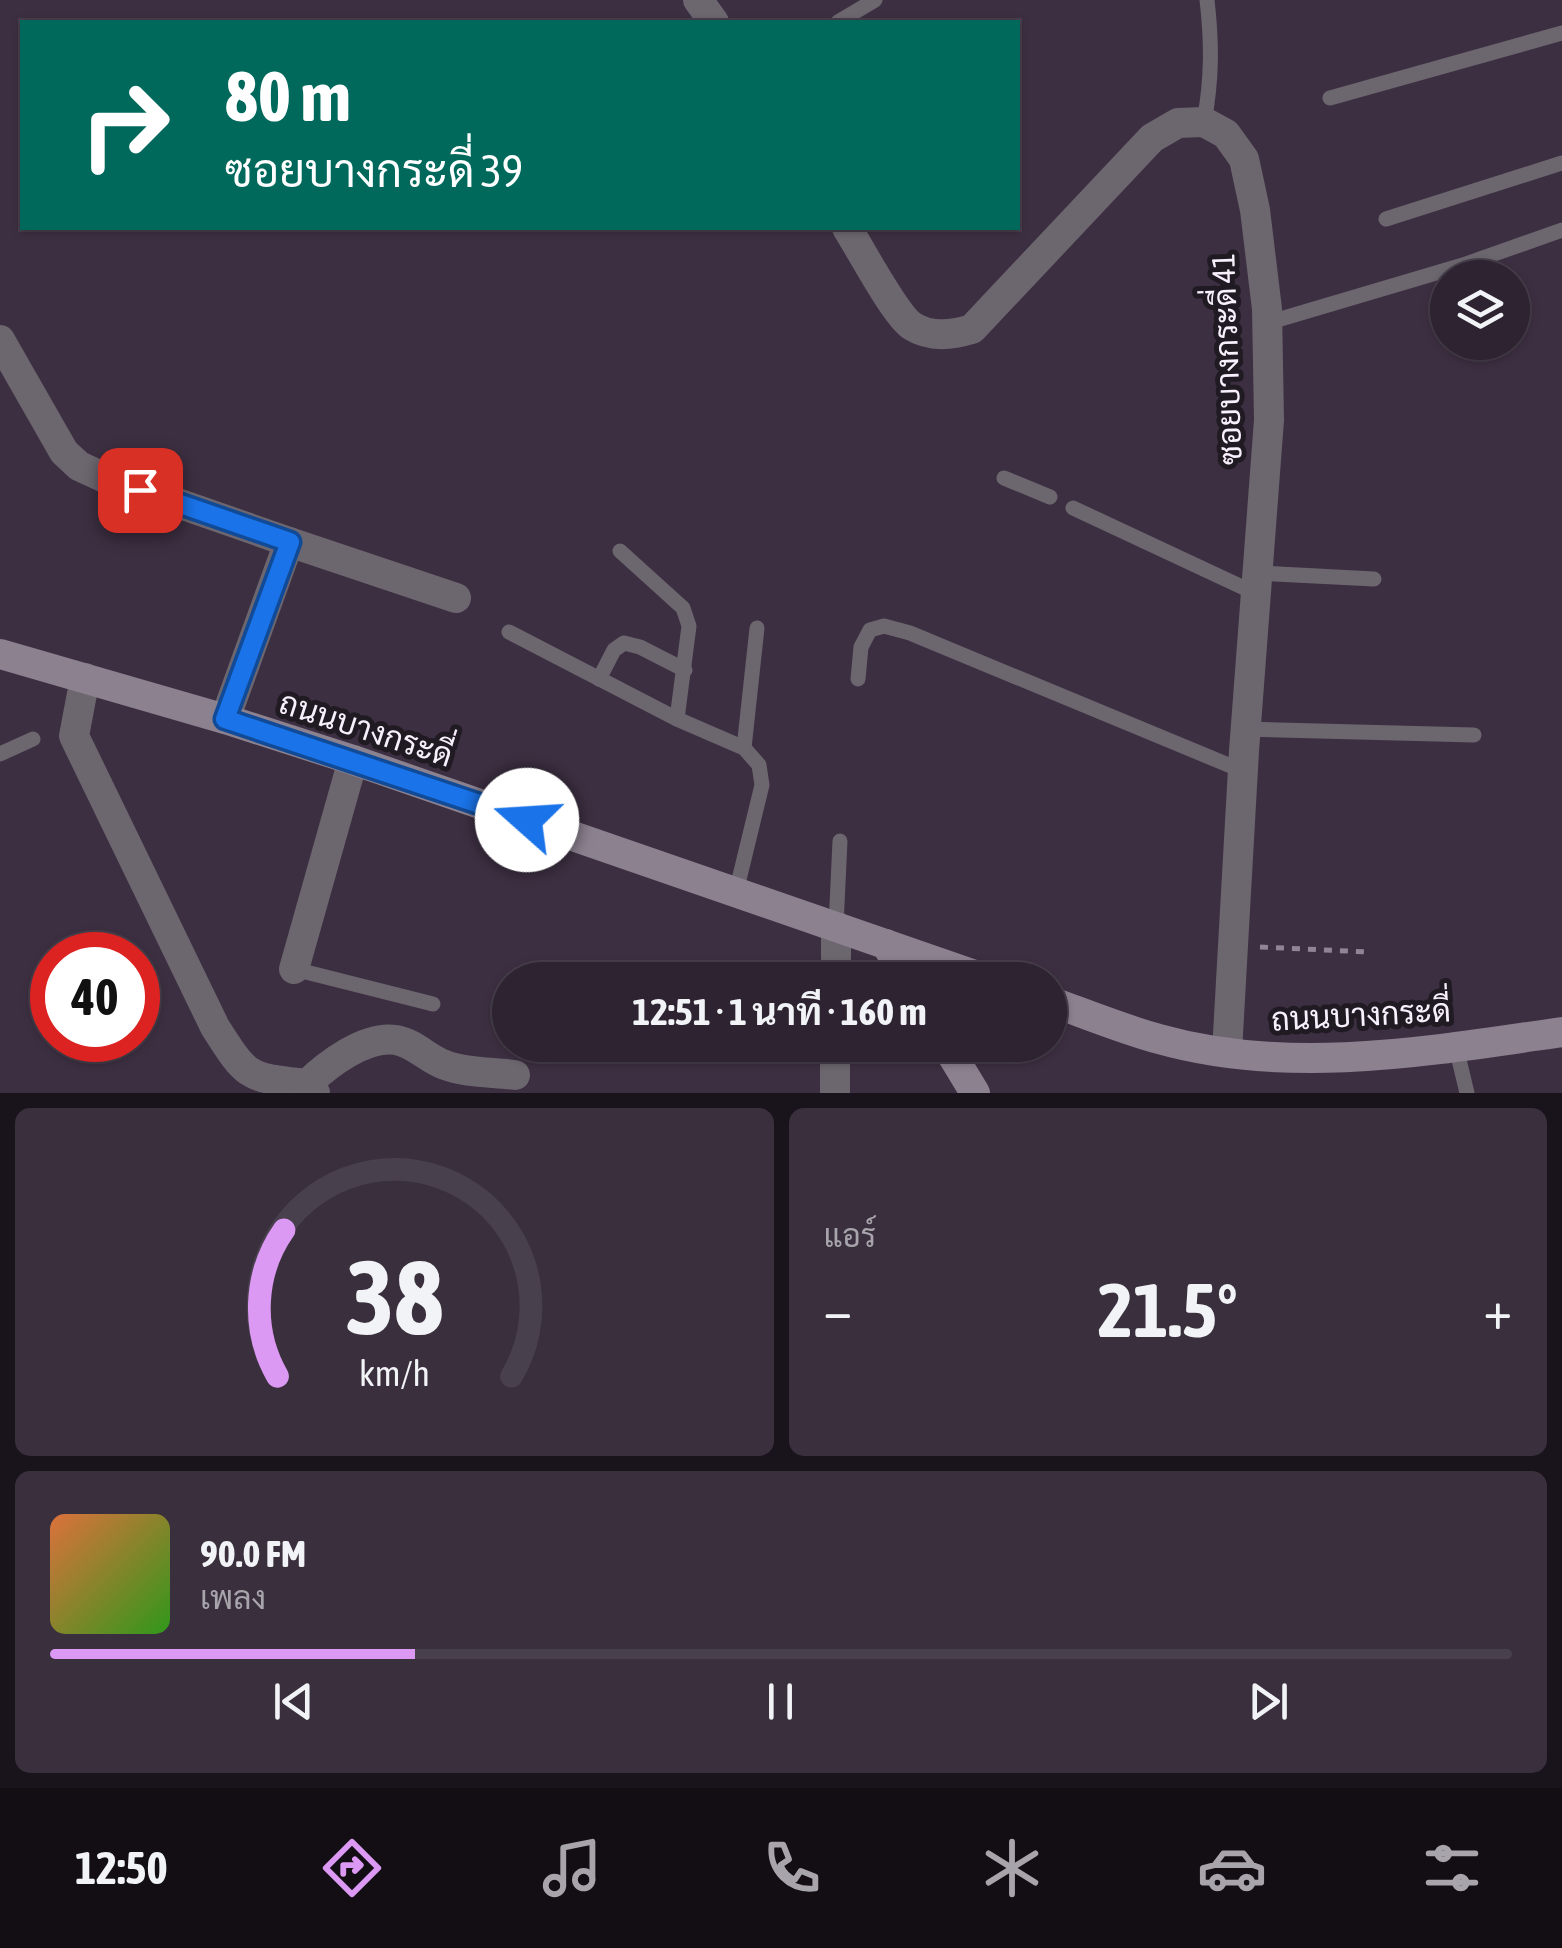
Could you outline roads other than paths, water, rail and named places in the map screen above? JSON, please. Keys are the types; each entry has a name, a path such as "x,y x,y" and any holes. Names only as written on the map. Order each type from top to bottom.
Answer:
{"street":[{"path":"848,230 908,324 928,334 972,329 1152,138 1178,123 1204,122"},
{"name":"ซอยบางกระดี่ 41","path":"1204,122 1226,134 1244,159 1255,210 1267,323 1269,420 1242,770 1227,1052"},
{"path":"0,340 64,452 79,466 103,478 456,598"},
{"path":"225,719 290,542"},
{"name":"ถนนบางกระดี่","path":"0,654 353,760 938,962"},
{"path":"85,678 74,736 215,1027 240,1066 269,1082 311,1089 329,1062 378,1042 395,1040 446,1066 515,1075"},
{"path":"294,969 353,760"},
{"path":"836,926 836,962"},
{"path":"886,944 897,962"},
{"name":"ถนนบางกระดี่","path":"1067,1007 1158,1039 1227,1052 1296,1058 1415,1052 1562,1032"},
{"path":"835,1093 836,1062"},
{"path":"956,1062 975,1093"}],"lane":[{"path":"841,20 874,0"},
{"path":"1204,122 1212,80 1206,0"},
{"path":"1330,98 1562,33"},
{"path":"1386,218 1562,164"},
{"path":"1267,323 1562,230"},
{"path":"1004,478 1050,498"},
{"path":"1073,508 1258,584 1374,579"},
{"path":"620,551 683,608 689,626 676,719"},
{"path":"858,679 861,647 870,630 884,626 910,633 1242,770"},
{"path":"744,748 757,628"},
{"path":"510,632 676,719 744,748 759,765 762,786 736,892"},
{"path":"599,679 614,650 624,642 640,646 685,670"},
{"path":"1245,730 1474,735"},
{"path":"0,754 34,739"},
{"path":"836,926 840,841"},
{"path":"294,969 433,1004"},
{"path":"1456,1047 1467,1093"}]}
